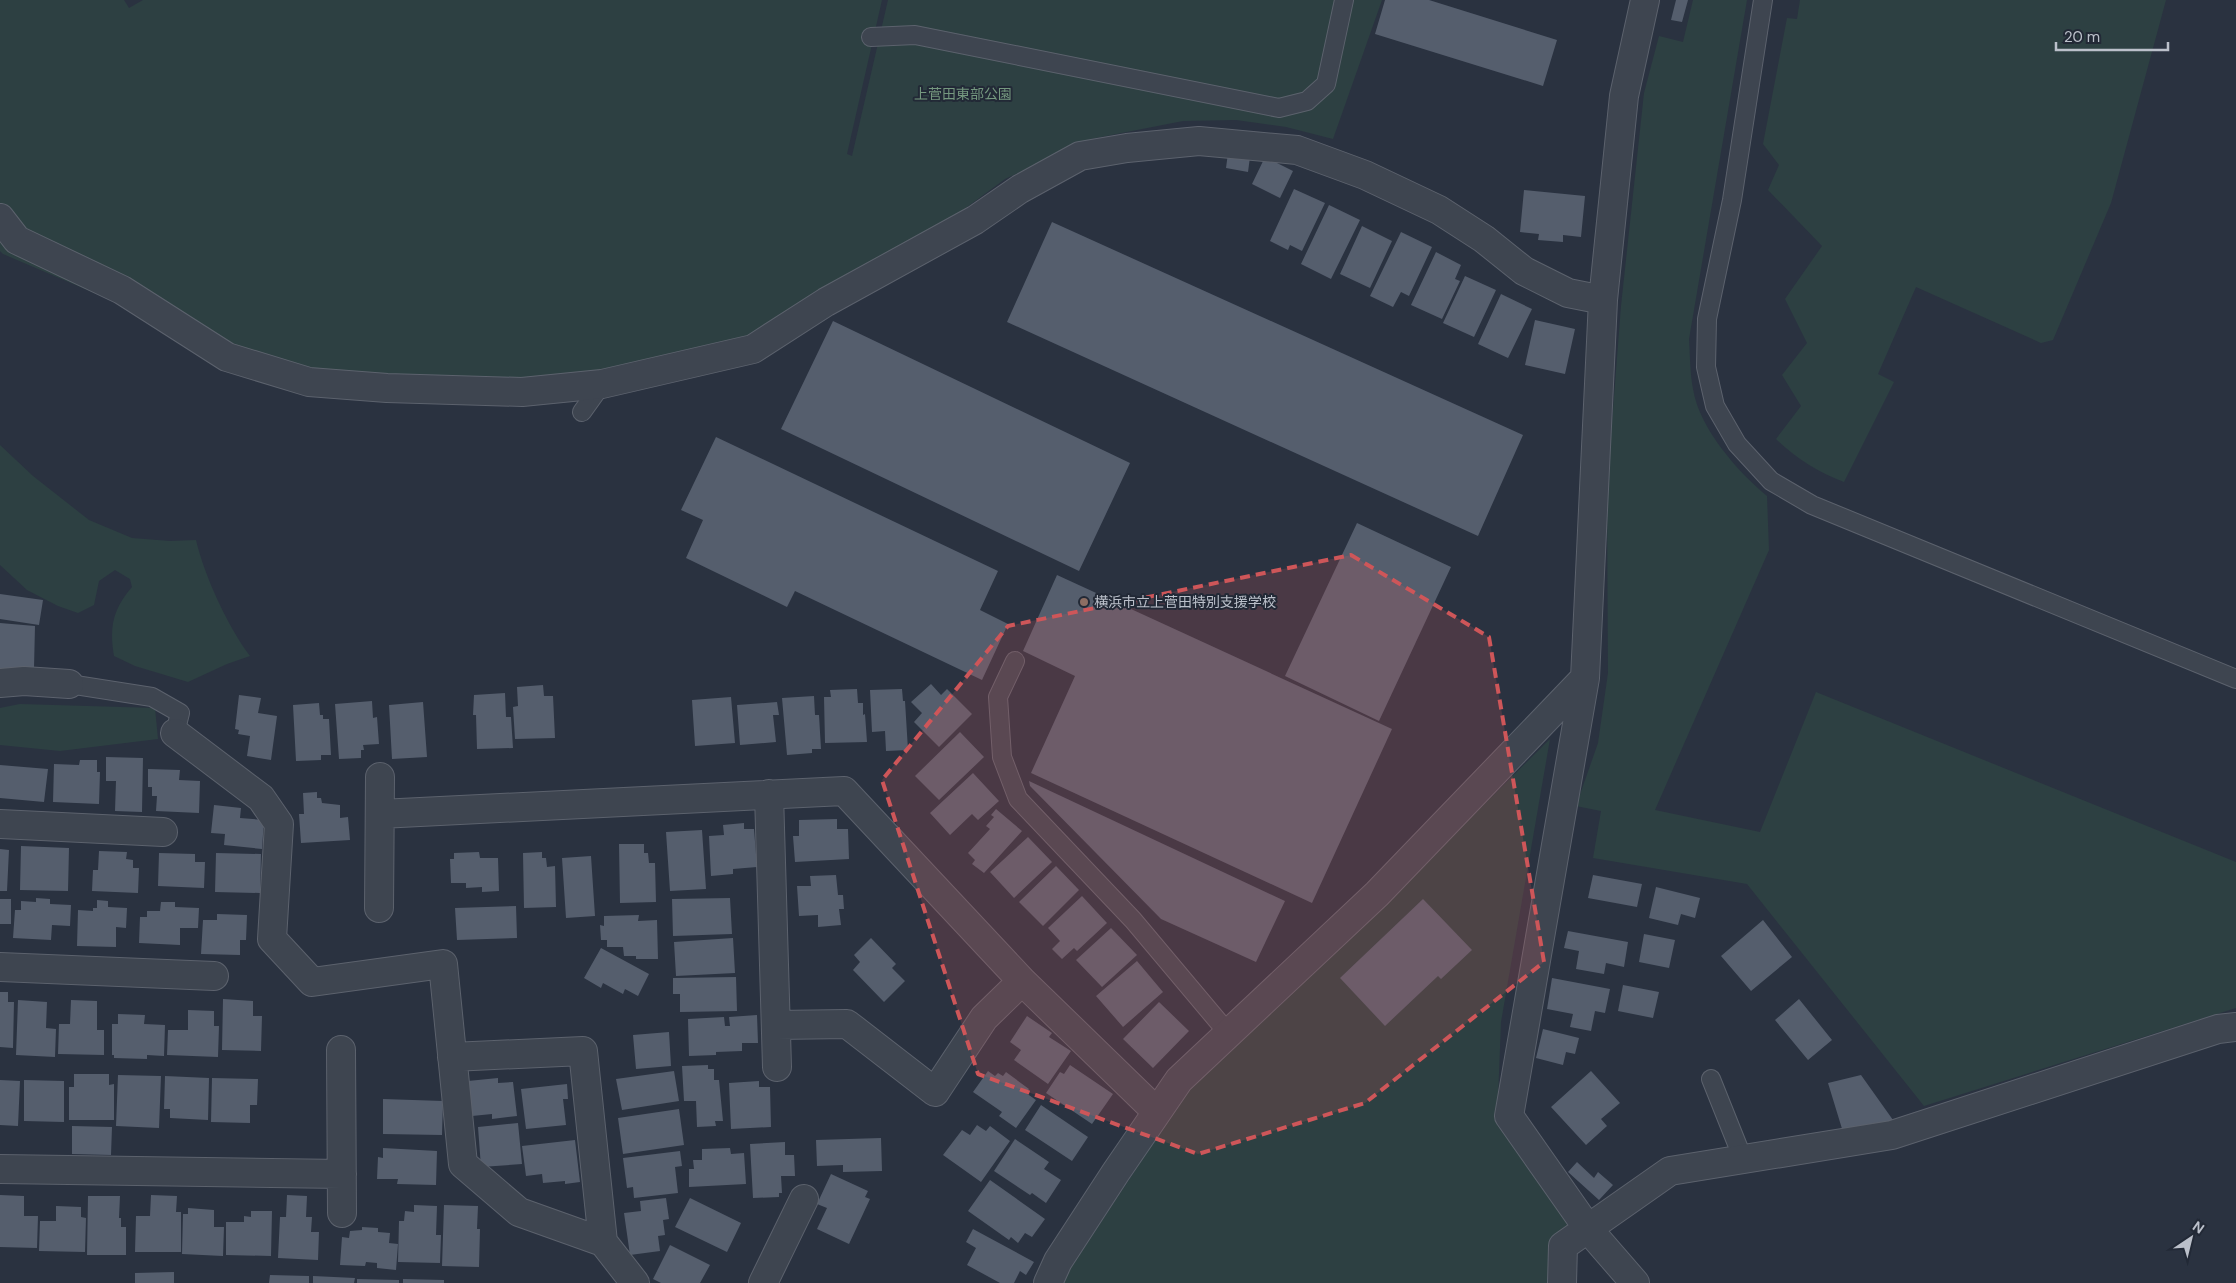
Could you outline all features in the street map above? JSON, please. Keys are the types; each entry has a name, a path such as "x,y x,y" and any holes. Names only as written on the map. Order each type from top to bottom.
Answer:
{"street":[{"path":"1635,1283 1589,1230 1509,1116 1586,678 1603,300 1624,96 1645,0"},
{"path":"0,218 17,240 122,290 227,356 308,382 387,388 522,392 602,384 753,349 826,302 966,225 1020,189 1080,156 1127,148 1199,141 1297,150 1365,175 1439,210 1484,238 1524,271 1568,293 1603,300"},
{"path":"1048,1283 1064,1253 1179,1080 1377,894 1586,678"},
{"path":"0,683 24,681 69,684"},
{"path":"175,733 261,798 280,824 272,939 312,982 443,964 463,1164 519,1212 603,1242"},
{"path":"379,908 380,776"},
{"path":"380,814 844,791 1022,981 1157,1112"},
{"path":"769,794 777,1067"},
{"path":"0,824 163,832"},
{"path":"0,967 214,976"},
{"path":"777,1025 847,1024 935,1092 984,1018 1022,981"},
{"path":"1562,1283 1563,1246 1589,1230 1670,1171 1892,1135 2218,1029 2236,1027"},
{"path":"341,1050 342,1213"},
{"path":"452,1057 583,1051 603,1242 635,1283"},
{"path":"0,1169 342,1174"},
{"path":"763,1283 804,1199"}],"lane":[{"path":"871,38 914,35 1279,108 1308,101 1326,84 1344,0"},
{"path":"1763,0 1732,200 1707,319 1706,367 1715,406 1737,444 1771,481 1812,505 2236,679"},
{"path":"582,412 602,384"},
{"path":"1015,661 998,697 1002,757 1018,799 1133,920 1228,1033"},
{"path":"69,684 152,697 180,714 175,733"},
{"path":"1711,1079 1743,1159"}],"highlighted area":[{"path":"1351,555 1489,637 1544,962 1365,1103 1198,1154 978,1074 882,780 1008,626"}],"green space":[{"name":"上菅田東部公園","path":"0,0 124,0 129,8 143,0 882,0 847,154 852,156 888,0 1382,0 1333,139 1286,127 1236,120 1183,121 1091,139 1005,179 940,227 750,344 525,385 309,377 120,304 3,254 0,251"},
{"path":"1693,0 1747,0 1689,339 1693,389 1703,419 1711,434 1732,462 1767,496 1769,550 1655,810 1760,832 1816,692 2236,862 2236,1008 1924,1106 1747,884 1593,858 1601,811 1576,806 1598,743 1608,673 1607,487 1621,306 1644,93 1659,36 1683,42"},
{"path":"1800,0 2166,0 2111,203 2053,340 2041,343 1916,287 1878,374 1894,382 1844,482 1808,464 1776,439 1801,406 1782,375 1807,343 1785,299 1822,246 1768,190 1779,165 1763,144 1787,18 1797,19"},
{"path":"0,445 33,476 89,520 132,538 170,541 196,540 205,569 218,600 233,631 250,656 227,664 188,682 135,666 114,656 112,627 114,619 120,603 132,587 130,579 115,570 99,581 94,605 78,613 58,606 27,590 0,565"},
{"path":"20,704 155,708 158,739 60,751 0,745 0,708"},
{"path":"1550,739 1501,1022 1497,1125 1576,1226 1557,1283 1061,1283 1188,1090 1331,956"}],"building":[{"path":"1385,0 1429,0 1557,40 1543,86 1375,34"},
{"path":"1676,0 1688,0 1682,22 1671,20"},
{"path":"1228,153 1250,157 1248,172 1226,168"},
{"path":"1265,157 1293,171 1280,198 1252,184"},
{"path":"1294,189 1325,203 1302,251 1290,245 1288,250 1270,241"},
{"path":"1524,190 1585,196 1581,237 1563,235 1563,242 1538,240 1539,234 1520,232"},
{"path":"1329,205 1360,220 1331,279 1301,264"},
{"path":"1052,222 1523,435 1478,536 1007,322"},
{"path":"1362,226 1392,241 1370,288 1340,274"},
{"path":"1401,232 1432,247 1409,296 1401,292 1393,307 1370,296"},
{"path":"1436,252 1461,265 1455,279 1460,281 1442,319 1411,305"},
{"path":"1465,276 1496,290 1474,337 1443,323"},
{"path":"1501,294 1532,309 1508,358 1478,344"},
{"path":"1535,320 1575,329 1565,374 1525,365"},
{"path":"833,321 1130,463 1079,571 781,429"},
{"path":"716,437 998,571 980,610 1008,624 982,680 795,591 787,607 686,558 703,520 681,510"},
{"path":"1357,523 1451,567 1379,721 1285,676"},
{"path":"1057,575 1392,729 1312,903 1031,773 1075,676 1023,651"},
{"path":"0,594 43,600 39,625 0,619"},
{"path":"0,623 35,626 34,668 0,668"},
{"path":"931,684 941,695 947,689 972,714 939,747 914,722 922,713 911,702"},
{"path":"543,685 544,696 553,696 555,738 515,739 513,707 518,706 517,687"},
{"path":"857,689 858,703 863,703 867,742 825,743 824,697 831,697 830,690"},
{"path":"902,689 903,701 905,701 908,750 886,751 885,731 872,732 870,690"},
{"path":"505,693 506,717 511,717 513,748 477,749 476,715 473,715 474,695"},
{"path":"239,695 261,698 258,713 277,716 271,760 247,756 250,736 238,734 239,730 235,729"},
{"path":"814,696 815,715 819,715 821,749 812,749 812,753 787,755 782,698"},
{"path":"731,697 735,743 695,746 692,700"},
{"path":"372,701 373,718 377,717 379,744 363,745 364,750 361,750 361,758 339,759 335,704"},
{"path":"423,702 427,757 392,759 389,705"},
{"path":"777,702 779,715 773,715 776,742 740,745 737,705"},
{"path":"319,703 320,715 323,715 323,719 329,719 331,755 321,755 321,760 296,761 293,705"},
{"path":"960,732 984,757 939,800 915,776"},
{"path":"106,757 143,758 142,812 115,811 116,781 106,781"},
{"path":"80,760 97,760 97,772 100,772 99,804 53,802 54,764 79,765"},
{"path":"0,765 48,769 44,802 0,798"},
{"path":"148,769 180,770 179,780 200,781 199,813 156,811 157,796 152,796 152,787 148,787"},
{"path":"973,773 999,801 978,820 972,814 950,835 930,813"},
{"path":"1029,781 1285,901 1256,962 1161,919 1030,786"},
{"path":"317,792 317,798 321,798 322,803 340,805 340,818 348,817 350,840 301,843 299,814 304,814 303,793"},
{"path":"214,805 241,808 240,818 264,820 262,849 224,845 225,834 211,833"},
{"path":"996,809 1022,831 984,873 972,864 975,860 968,853 990,829 986,826 994,817 991,815"},
{"path":"837,819 837,829 848,829 849,859 795,862 793,836 799,836 799,820"},
{"path":"744,823 744,829 754,829 757,867 733,869 733,874 711,876 709,836 724,835 723,825"},
{"path":"702,830 706,889 670,891 666,832"},
{"path":"1028,837 1052,862 1014,898 990,872"},
{"path":"619,844 644,844 644,853 648,853 649,863 655,863 656,902 620,903"},
{"path":"21,846 69,848 68,891 20,890"},
{"path":"0,849 9,850 7,891 0,891"},
{"path":"99,851 127,852 126,859 133,860 133,868 139,868 138,893 92,891 93,870 98,870"},
{"path":"479,852 480,858 498,858 499,891 482,892 482,887 466,888 466,883 451,883 450,859 454,859 454,853"},
{"path":"542,852 542,858 546,858 547,867 555,866 556,907 524,908 523,853"},
{"path":"159,853 195,854 195,862 205,862 204,888 158,886"},
{"path":"216,853 261,854 260,893 215,892"},
{"path":"591,856 595,916 566,918 562,858"},
{"path":"1056,866 1079,890 1043,926 1019,902"},
{"path":"836,875 838,895 843,895 844,909 839,909 841,925 818,927 818,915 799,916 797,886 811,886 810,876"},
{"path":"1593,875 1642,884 1637,907 1588,898"},
{"path":"1656,887 1700,898 1695,918 1681,914 1678,925 1649,918"},
{"path":"1082,896 1107,923 1077,951 1074,948 1062,959 1052,949 1060,941 1048,928"},
{"path":"36,898 50,899 50,904 71,905 70,926 52,925 51,940 13,938 15,910 21,910 21,901 36,902"},
{"path":"730,898 732,934 673,936 672,899"},
{"path":"0,899 11,899 11,924 0,924"},
{"path":"1423,899 1472,950 1441,979 1438,976 1385,1026 1340,978"},
{"path":"97,900 108,901 108,907 127,908 126,928 116,927 116,947 77,946 78,910 93,911 93,908 97,908"},
{"path":"161,902 175,902 175,907 199,908 198,928 180,928 180,945 139,943 140,917 147,917 147,911 160,911"},
{"path":"516,906 517,938 457,940 455,908"},
{"path":"217,914 247,915 246,940 240,940 240,955 201,954 203,920 217,920"},
{"path":"639,915 638,921 657,920 658,959 636,959 636,956 624,956 623,947 607,947 607,940 601,940 600,925 604,926 604,916"},
{"path":"1763,920 1792,957 1751,991 1721,956"},
{"path":"1111,928 1137,955 1102,987 1076,960"},
{"path":"1568,931 1628,942 1624,967 1606,963 1604,974 1576,969 1579,951 1564,948"},
{"path":"1644,934 1675,940 1669,968 1639,962"},
{"path":"733,938 735,973 676,976 674,942"},
{"path":"871,938 896,964 892,968 905,981 884,1002 853,970 860,962 854,955"},
{"path":"601,948 649,974 638,996 625,989 623,994 603,983 601,988 584,978"},
{"path":"1137,961 1163,992 1123,1027 1096,996"},
{"path":"736,977 737,1011 680,1012 680,994 673,994 673,978"},
{"path":"1552,978 1610,989 1605,1013 1595,1011 1591,1031 1570,1027 1573,1014 1547,1009"},
{"path":"1623,985 1659,992 1653,1018 1618,1011"},
{"path":"0,992 8,992 8,1002 14,1002 13,1048 0,1047"},
{"path":"223,999 253,1001 253,1016 262,1016 261,1051 222,1050"},
{"path":"1799,999 1832,1040 1808,1060 1775,1020"},
{"path":"18,1000 47,1002 46,1028 56,1029 55,1057 16,1055"},
{"path":"71,1000 97,1001 97,1030 104,1030 104,1055 58,1054 59,1024 70,1024"},
{"path":"1159,1002 1189,1031 1153,1068 1123,1039"},
{"path":"188,1010 214,1011 214,1026 219,1026 218,1057 167,1055 168,1030 188,1030"},
{"path":"118,1014 145,1015 144,1024 165,1025 164,1056 147,1055 147,1059 114,1058 114,1055 112,1055 112,1024 118,1024"},
{"path":"757,1015 758,1043 742,1043 742,1051 716,1052 716,1055 689,1056 688,1019 724,1017 725,1026 730,1026 729,1017"},
{"path":"1027,1016 1052,1033 1049,1037 1071,1051 1048,1084 1014,1060 1021,1050 1010,1042"},
{"path":"1543,1029 1579,1038 1575,1054 1566,1052 1563,1065 1536,1058"},
{"path":"669,1032 671,1066 636,1069 633,1035"},
{"path":"708,1065 708,1069 714,1069 714,1080 719,1080 723,1121 715,1121 716,1126 697,1127 696,1101 684,1101 682,1066"},
{"path":"1070,1065 1113,1094 1092,1124 1046,1093 1060,1072 1064,1074"},
{"path":"674,1071 679,1101 622,1110 616,1079"},
{"path":"988,1071 995,1076 998,1073 1003,1076 1006,1072 1029,1089 1026,1093 1036,1100 1016,1128 999,1116 1002,1112 973,1092"},
{"path":"1591,1071 1620,1103 1601,1119 1607,1126 1586,1145 1551,1107"},
{"path":"74,1074 109,1074 109,1085 114,1084 114,1120 69,1120 69,1087 74,1087"},
{"path":"118,1075 161,1076 159,1128 116,1126"},
{"path":"1861,1075 1893,1120 1843,1132 1828,1083"},
{"path":"165,1076 209,1078 208,1120 170,1118 170,1109 164,1109"},
{"path":"212,1078 258,1079 257,1105 250,1105 250,1123 211,1122"},
{"path":"498,1078 498,1083 513,1082 517,1116 492,1119 492,1114 472,1116 468,1081"},
{"path":"0,1080 20,1081 18,1126 0,1125"},
{"path":"24,1080 64,1081 64,1122 24,1121"},
{"path":"759,1081 759,1087 770,1087 771,1127 731,1129 729,1083"},
{"path":"567,1084 568,1099 563,1099 566,1125 526,1129 521,1089"},
{"path":"383,1099 443,1101 442,1135 383,1134"},
{"path":"1041,1105 1088,1137 1072,1161 1025,1130"},
{"path":"679,1109 684,1145 623,1154 618,1118"},
{"path":"518,1123 522,1164 481,1167 478,1127"},
{"path":"977,1125 986,1131 990,1126 1010,1141 981,1182 943,1155 962,1130 970,1135"},
{"path":"72,1126 112,1127 111,1155 72,1154"},
{"path":"881,1138 882,1171 843,1172 843,1165 817,1166 816,1140"},
{"path":"1015,1139 1049,1162 1044,1169 1061,1180 1046,1203 1032,1193 1030,1195 994,1171"},
{"path":"575,1140 580,1182 565,1184 565,1181 543,1183 542,1174 526,1176 522,1146"},
{"path":"785,1142 785,1155 794,1155 795,1176 781,1176 782,1193 779,1193 779,1197 753,1198 750,1144"},
{"path":"383,1148 437,1151 436,1185 397,1184 398,1179 377,1179 378,1157 383,1158"},
{"path":"730,1148 731,1154 744,1153 746,1184 689,1187 689,1169 694,1169 693,1160 702,1160 702,1149"},
{"path":"680,1151 682,1166 675,1167 678,1193 634,1198 633,1187 627,1188 623,1158"},
{"path":"1577,1162 1594,1178 1598,1172 1613,1185 1599,1200 1568,1172"},
{"path":"831,1174 868,1191 865,1197 870,1199 849,1244 817,1229 827,1208 817,1204"},
{"path":"990,1180 1045,1219 1032,1237 1025,1233 1018,1243 1011,1237 1009,1240 968,1211"},
{"path":"0,1195 24,1196 24,1216 38,1216 37,1248 0,1247"},
{"path":"151,1195 177,1196 176,1212 181,1212 181,1252 135,1252 136,1216 150,1216"},
{"path":"287,1195 307,1196 306,1217 312,1217 311,1232 319,1232 318,1260 278,1258 280,1217 286,1217"},
{"path":"88,1196 120,1196 119,1218 121,1218 121,1227 126,1227 126,1255 87,1255"},
{"path":"666,1198 669,1219 663,1220 665,1235 658,1236 660,1251 630,1255 624,1213 641,1211 640,1201"},
{"path":"690,1198 741,1223 727,1252 675,1227"},
{"path":"414,1205 437,1206 436,1235 441,1235 440,1263 398,1262 399,1221 404,1221 405,1211 414,1212"},
{"path":"444,1205 478,1206 477,1229 480,1229 479,1267 442,1266"},
{"path":"56,1206 81,1207 81,1217 86,1218 85,1252 39,1251 40,1221 56,1221"},
{"path":"188,1208 214,1210 214,1227 224,1227 223,1256 182,1254 183,1214 188,1214"},
{"path":"251,1211 272,1211 271,1256 226,1255 226,1222 244,1222 244,1216 251,1217"},
{"path":"362,1227 378,1228 378,1232 390,1233 389,1243 398,1244 396,1270 377,1268 377,1263 366,1262 365,1266 340,1265 342,1237 349,1238 350,1231 362,1230"},
{"path":"973,1229 1034,1262 1026,1275 1020,1271 1014,1283 1000,1283 967,1265 976,1248 966,1242"},
{"path":"670,1245 710,1265 700,1283 661,1283 653,1279"},
{"path":"174,1272 174,1283 135,1283 135,1273"},
{"path":"270,1275 309,1276 309,1283 269,1283"},
{"path":"313,1276 355,1278 354,1283 313,1283"},
{"path":"357,1279 399,1280 399,1283 357,1283"},
{"path":"403,1279 444,1280 444,1283 403,1283"}],"place":[{"name":"横浜市立上菅田特別支援学校","path":"1084,602"}]}
